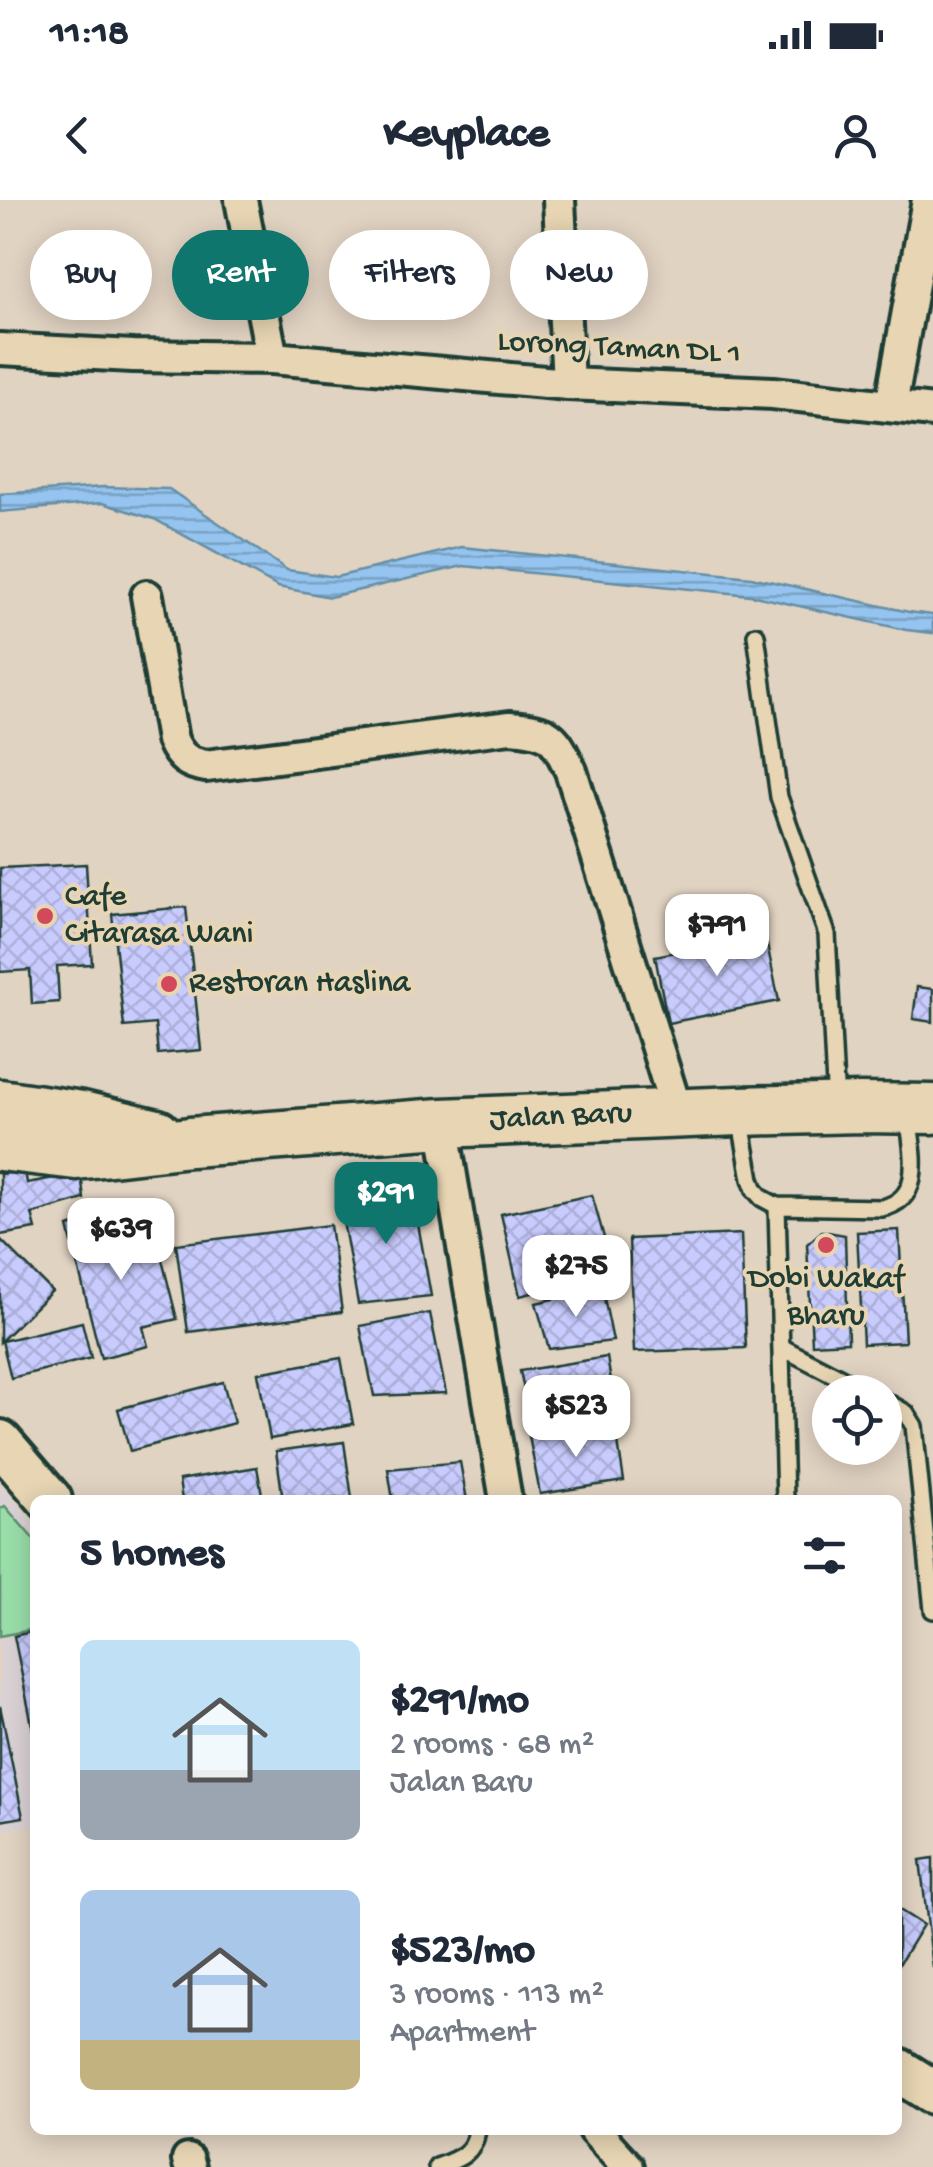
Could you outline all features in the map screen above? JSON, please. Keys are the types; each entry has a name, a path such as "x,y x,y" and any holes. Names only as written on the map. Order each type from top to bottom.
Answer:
{"main road":[{"name":"Jalan Baru","path":"0,1104 82,1116 190,1142"},
{"name":"Jalan Baru","path":"0,1146 76,1155 190,1142 442,1123 738,1110 920,1108"}],"street":[{"path":"241,200 272,358"},
{"path":"559,200 568,384"},
{"path":"891,406 928,200"},
{"name":"Lorong Taman DL 1","path":"1,340 133,356 272,358 568,384 773,393 933,411"},
{"path":"148,596 172,740 178,755 191,764 206,766 510,727 537,729 557,742 570,771 677,1112"},
{"path":"442,1123 505,1495"},
{"path":"0,1442 46,1495"},
{"path":"902,2072 933,2092"},
{"path":"602,2142 628,2167"}],"lane":[{"path":"756,635 779,797 827,934 836,1108"},
{"path":"738,1110 755,1190 762,1198 777,1206 882,1208 894,1205 910,1189 920,1108"},
{"path":"777,1206 785,1495"},
{"path":"781,1346 836,1375"},
{"path":"902,1411 914,1426 933,1610"},
{"path":"438,2167 468,2154 476,2135"}],"shaded area":[{"path":"0,1484 30,1519 30,1825 0,1831"}],"green space":[{"path":"5,1506 30,1535 30,1630 0,1636 0,1508"}],"water":[{"path":"103,487 169,489 287,570 336,577 462,547 751,577 933,615 933,633 750,595 463,566 330,597 278,587 154,519 102,503 0,512 0,494"}],"building":[{"name":"Cafe Citarasa Wani","path":"86,864 92,964 57,966 59,1002 32,1004 30,970 0,972 0,868"},
{"path":"186,907 201,1050 158,1054 155,1024 124,1027 112,914"},
{"path":"765,935 779,1001 668,1023 655,956"},
{"path":"917,987 933,989 933,1022 913,1019"},
{"path":"25,1171 27,1183 81,1173 84,1199 32,1214 36,1229 0,1235 0,1174"},
{"path":"411,1185 431,1296 358,1304 340,1205"},
{"path":"592,1195 614,1273 520,1296 501,1214"},
{"path":"120,1214 125,1235 154,1228 177,1319 143,1327 148,1346 101,1358 68,1227"},
{"path":"330,1225 342,1312 188,1332 176,1244"},
{"path":"899,1230 905,1342 863,1344 857,1232"},
{"path":"822,1231 845,1235 848,1342 812,1344 807,1244"},
{"path":"741,1234 746,1348 634,1352 629,1239"},
{"path":"0,1239 52,1291 0,1342"},
{"path":"602,1288 613,1341 549,1349 536,1303"},
{"path":"430,1313 446,1393 374,1396 360,1326"},
{"path":"82,1322 91,1358 11,1378 2,1341"},
{"path":"607,1357 616,1412 531,1421 520,1371"},
{"path":"341,1358 353,1424 270,1439 258,1373"},
{"path":"223,1382 234,1423 130,1451 118,1409"},
{"path":"616,1429 624,1481 540,1494 529,1436"},
{"path":"344,1442 352,1495 282,1495 276,1451"},
{"path":"460,1462 466,1495 392,1495 388,1469"},
{"path":"257,1467 262,1495 181,1495 179,1480"},
{"path":"30,1632 30,1715 14,1636"},
{"path":"0,1706 23,1817 0,1821"},
{"path":"933,1858 933,1968 920,1860"},
{"path":"902,1912 923,1925 902,1959"}],"place":[{"name":"Cafe Citarasa Wani","path":"45,916"},
{"name":"Restoran Haslina","path":"169,984"},
{"name":"Dobi Wakaf Bharu","path":"826,1245"}]}
